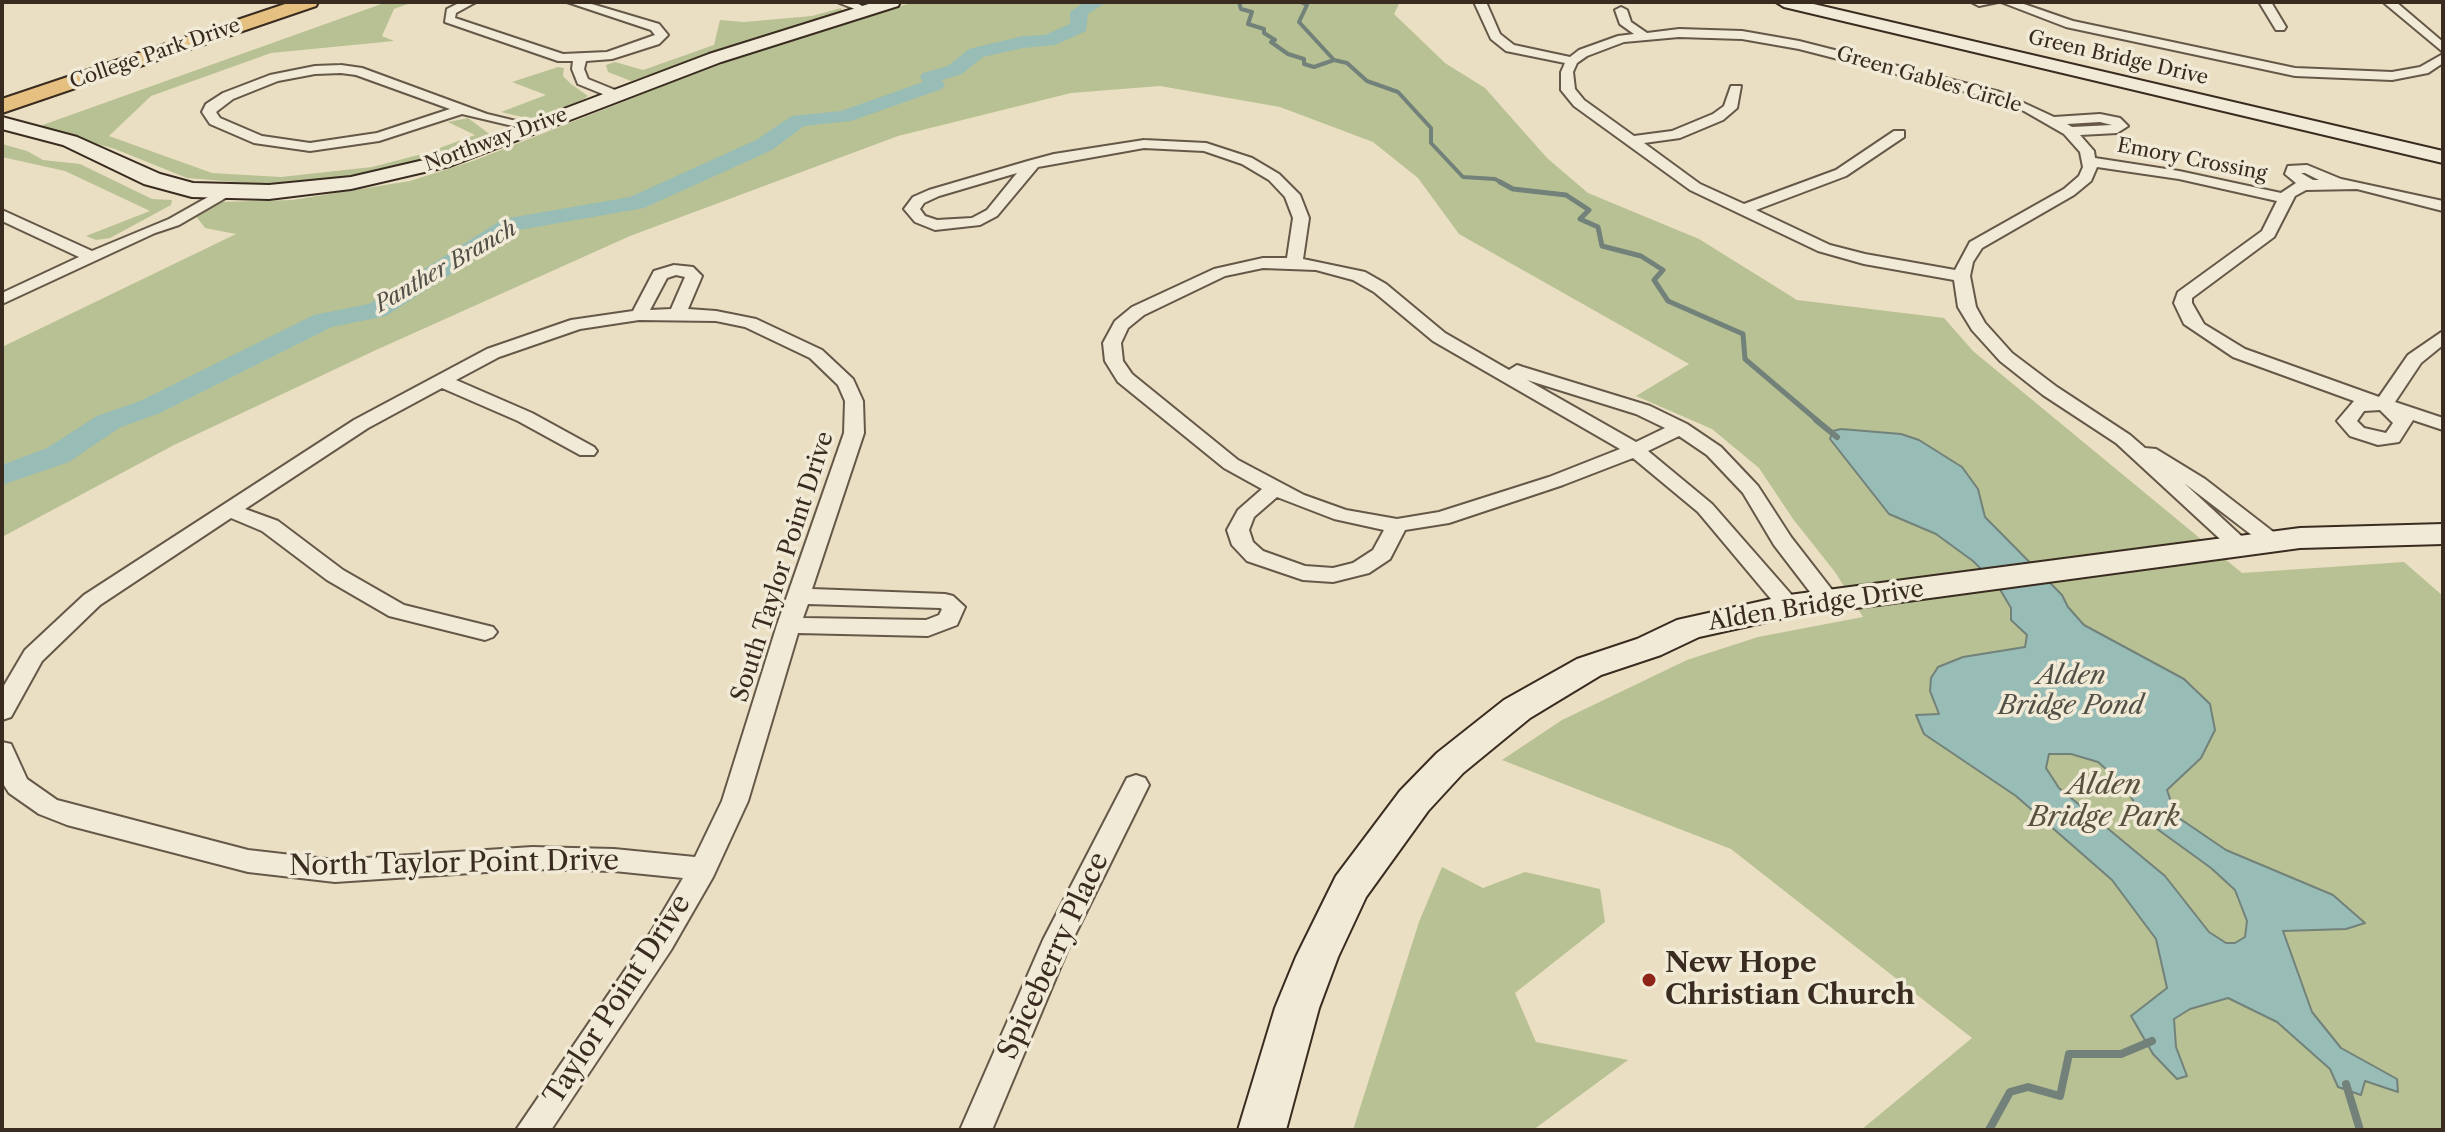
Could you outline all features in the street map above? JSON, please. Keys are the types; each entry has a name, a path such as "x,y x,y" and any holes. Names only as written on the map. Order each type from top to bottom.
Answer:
{"main road":[{"name":"College Park Drive","path":"2,89 267,2"},
{"name":"College Park Drive","path":"2,106 309,2"}],"street":[{"path":"470,2 448,14 449,20 555,56 599,58 655,41 662,32 655,27 579,3"},
{"path":"843,2 876,5"},
{"path":"1480,2 1495,36 1510,48 1572,61 1565,76 1568,90 1579,103 1677,176 1824,248 1864,259 1962,276"},
{"name":"Green Bridge Drive","path":"1784,2 2443,157"},
{"name":"Green Bridge Drive","path":"1818,2 2443,147"},
{"path":"1979,3 1992,2"},
{"path":"2007,2 2070,24 2295,72 2355,77 2392,76 2424,70 2442,57 2418,26 2389,2"},
{"path":"2265,2 2280,27"},
{"name":"Northway Drive","path":"2,123 70,141 90,153 152,179 214,192 290,191 373,179 443,162 623,92 789,32 876,5"},
{"path":"1621,10 1626,24 1643,35"},
{"path":"2418,26 2443,27"},
{"name":"Green Gables Circle","path":"1572,61 1596,47 1643,35 1704,33 1773,40 1980,91 2029,108 2069,131 2083,144 2089,161"},
{"path":"599,58 596,67 603,78 623,92"},
{"path":"580,59 578,69 583,81 623,92"},
{"path":"463,109 379,137 310,147 259,140 210,117 211,107 228,96 275,78 315,70 358,71 463,109 484,117 495,126 526,130"},
{"path":"1629,141 1675,135 1718,117 1730,108 1736,89"},
{"path":"2054,121 2100,118 2115,121 2121,126 2112,130 2069,131"},
{"path":"1742,210 1821,182 1857,163 1899,134"},
{"name":"Northway Drive","path":"2,136 49,149 90,153"},
{"path":"1033,164 992,213 975,222 935,225 920,219 912,209 918,200 934,193 1033,164 1088,151 1144,144 1184,144 1229,153 1274,177 1296,203 1301,218 1294,263"},
{"path":"2089,161 2090,167 2081,183 1982,240 1968,256 1962,276 1967,307 1994,346 2038,382 2123,439 2186,475 2274,541"},
{"name":"Emory Crossing","path":"2089,161 2179,175 2287,199"},
{"path":"2310,185 2292,174 2293,169 2307,169 2340,184 2443,206"},
{"path":"2340,184 2295,189 2268,234 2184,296 2185,311 2198,328 2239,353 2443,424"},
{"path":"2,299 149,230 174,222 214,192"},
{"path":"2,215 93,257"},
{"path":"1680,428 1635,450 1556,481 1442,518 1397,525 1341,515 1274,489 1219,456 1125,378 1114,361 1112,343 1121,325 1138,311 1208,276 1248,265 1294,263 1344,271 1370,282 1428,329 1635,450 1705,508 1789,606"},
{"path":"639,315 660,275 687,270 694,276 677,314"},
{"name":"South Taylor Point Drive","path":"228,510 361,424 440,380 493,353 577,324 639,315 677,314 733,319 779,335 816,354 846,383 854,401 854,433 789,625 735,801 703,869"},
{"path":"2384,404 2414,359 2443,336"},
{"path":"1469,352 1504,367 1622,402 1680,428 1714,451 1739,476 1828,600"},
{"path":"440,380 525,417 549,433 587,451"},
{"path":"2123,439 2240,545"},
{"path":"1274,489 1245,514 1238,530 1243,545 1255,556 1303,573 1333,575 1361,568 1382,554 1397,525"},
{"path":"2,711 33,656 67,622 113,585 228,510 270,526 335,575 397,611 485,632"},
{"name":"Alden Bridge Drive","path":"1262,1130 1297,1008 1337,911 1350,888 1414,801 1450,763 1517,709 1589,667 1649,647 1689,628 1789,606 2274,541 2443,534"},
{"path":"789,625 928,628 949,620 954,607 945,601 800,596"},
{"name":"North Taylor Point Drive","path":"2,752 7,769 18,786 48,807 67,815 248,861 335,871 532,858 614,860 703,869"},
{"name":"Spiceberry Place","path":"976,1130 1053,949 1136,785"},
{"name":"Taylor Point Drive","path":"532,1130 661,941 703,869"}],"green space":[{"path":"387,2 413,2 394,9 382,36 394,41 271,53 151,96 109,136 212,173 281,177 372,167 426,153 475,135 448,122 468,118 492,136 414,165 375,174 323,182 272,185 187,178 115,149 37,127"},
{"name":"Alden Bridge Park","path":"914,2 1400,2 1394,14 1445,63 1485,88 1547,158 1588,193 1699,239 1797,300 1944,318 1973,351 2242,573 2404,562 2443,596 2443,1130 1861,1130 1972,1038 1731,849 1502,760 1562,720 1687,660 1758,637 1863,617 1835,572 1793,519 1759,468 1712,429 1636,396 1689,364 1459,234 1418,178 1373,142 1280,107 1160,86 1071,93 898,136 630,236 174,445 2,537 2,347 236,234 205,228 196,216 218,202 292,200 410,181 473,161 747,53"},
{"path":"841,8 842,11 631,81 608,72 606,65 615,62 643,70 714,45 720,20 744,22 812,16"},
{"path":"558,67 564,68 563,76 588,96 543,117 526,118 501,112 546,95 512,82"},
{"path":"2,144 27,151 43,160 80,164 152,199 172,200 171,205 110,238 96,240 86,236 150,211 65,171 2,157"},
{"path":"1442,867 1483,888 1525,872 1600,889 1605,922 1515,993 1536,1042 1628,1060 1533,1130 1353,1130 1419,922"}],"water":[{"name":"Alden Bridge Pond","path":"1833,431 1901,434 1919,440 1962,467 1978,489 1985,517 2062,595 2084,625 2184,679 2210,704 2215,730 2201,758 2167,790 2176,816 2226,850 2333,895 2365,923 2346,929 2283,931 2312,1012 2341,1048 2397,1079 2398,1092 2365,1081 2361,1095 2338,1087 2330,1069 2277,1022 2228,998 2190,1009 2174,1019 2176,1047 2187,1076 2177,1079 2153,1054 2131,1016 2167,988 2156,939 2112,880 2016,796 1924,734 1916,715 1939,714 1930,691 1931,678 1938,667 1963,657 2025,647 2027,635 2011,620 2011,608 1998,586 1973,561 1936,534 1889,514 1830,439","holes":["2049,754 2071,754 2098,762 2125,786 2141,815 2235,890 2247,921 2245,937 2235,943 2226,943 2209,932 2165,876 2059,788 2046,768"]}],"waterway":[{"name":"Panther Branch","path":"2,476 58,455 108,422 150,407 324,321 377,310 512,224 636,203 764,145 799,120 844,117 935,85 930,77 955,70 976,53 1023,42 1048,41 1079,27 1079,12 1098,2"},
{"path":"1239,2 1241,9 1252,12 1248,24 1264,29 1264,33 1275,40 1271,42 1288,54 1304,59 1304,64 1314,67 1334,60"},
{"path":"1301,2 1307,5 1299,22 1334,60"},
{"path":"1334,60 1347,63 1367,81 1398,92 1431,128 1431,143 1463,177 1495,179 1504,184"},
{"path":"1500,182 1513,189 1566,195 1589,210 1580,219 1598,227 1602,246 1641,256 1663,270 1654,280 1668,301 1743,334 1745,359 1819,422"},
{"path":"1816,420 1837,437"},
{"path":"1989,1130 2010,1092 2028,1087 2060,1096 2069,1054 2121,1054 2152,1041"},
{"path":"2346,1084 2360,1130"}],"place":[{"name":"New Hope Christian Church","path":"1649,980"}]}
